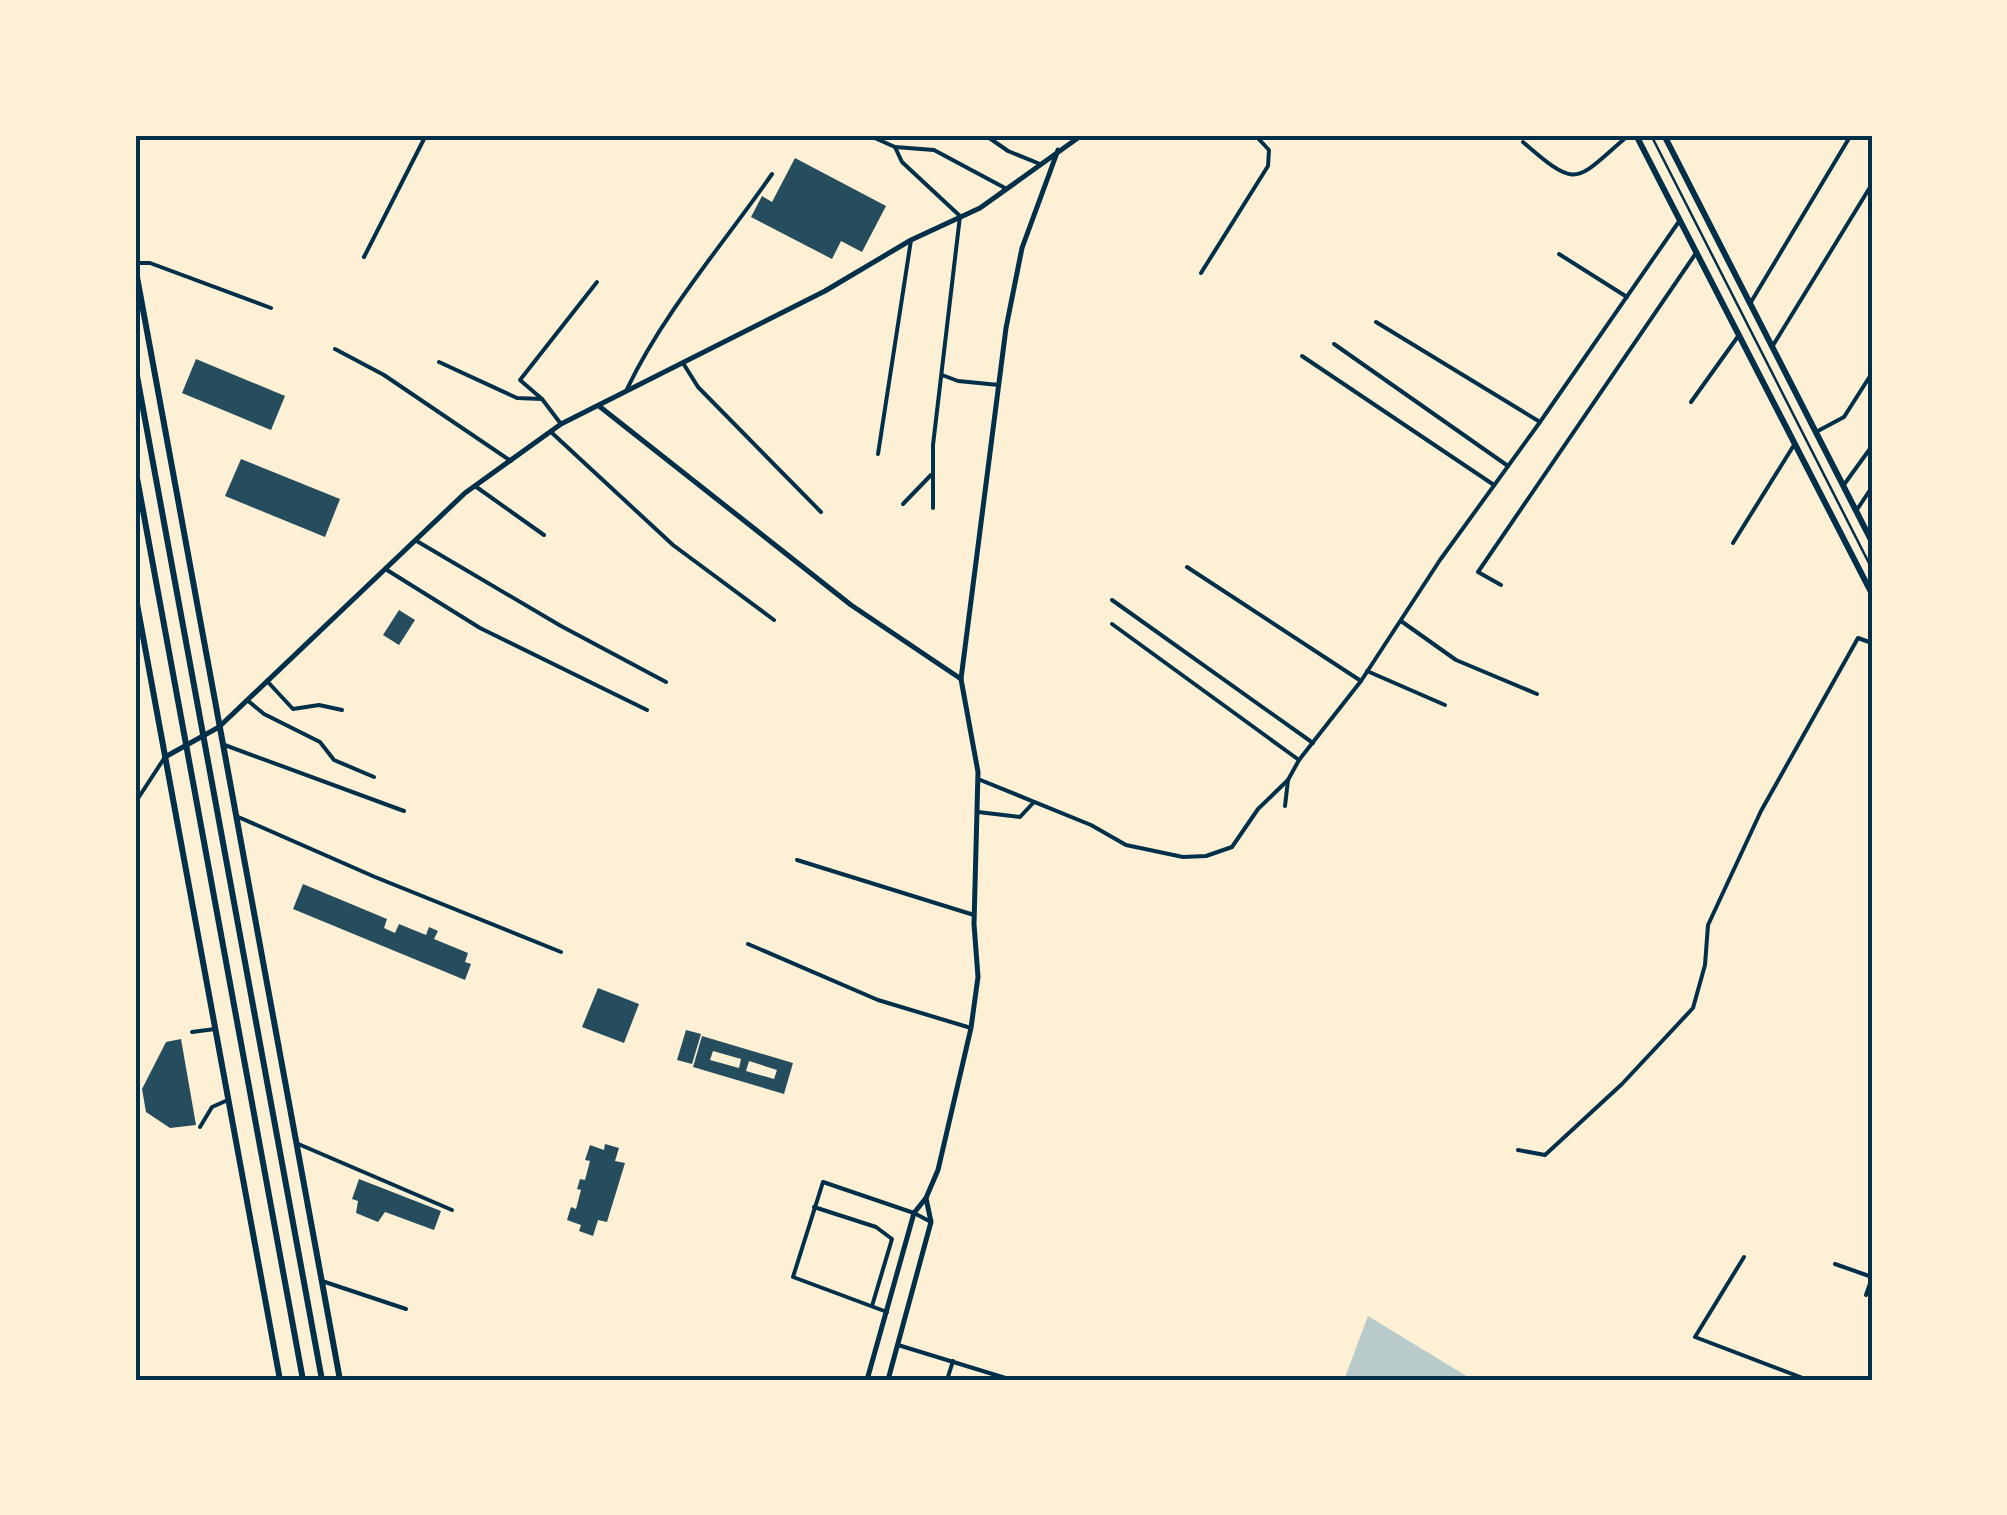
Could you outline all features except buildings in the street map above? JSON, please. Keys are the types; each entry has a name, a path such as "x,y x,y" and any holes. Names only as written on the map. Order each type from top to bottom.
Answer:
{"main road":[{"path":"1632,135 1680,220 1872,594"},
{"path":"1664,135 1872,542"},
{"path":"135,265 340,1380"},
{"path":"135,365 322,1380"},
{"path":"135,467 303,1380"},
{"path":"135,593 280,1380"}],"street":[{"path":"364,257 426,135"},
{"path":"868,135 895,147 934,150 1006,189"},
{"path":"985,135 1008,151 1040,164"},
{"path":"135,803 164,757 219,727 384,567 475,486 562,424 825,291 911,240 980,208 1082,135"},
{"path":"1523,142 1558,172 1572,176 1585,172 1632,135"},
{"path":"1750,303 1851,135"},
{"path":"1201,273 1268,166 1270,155 1259,136"},
{"path":"895,147 902,162 960,216"},
{"path":"866,1380 914,1213 926,1198 938,1170 972,1028 978,976 978,779 974,734 961,679 999,385 1022,248 1058,150"},
{"path":"625,392 688,290 772,174"},
{"path":"1772,347 1872,184"},
{"path":"932,508 931,475 960,216"},
{"path":"978,779 1091,826 1126,845 1183,857 1206,856 1232,847 1258,809 1288,780 1299,760 1361,681 1680,220"},
{"path":"878,454 911,240"},
{"path":"1501,585 1478,572 1696,253"},
{"path":"1560,254 1626,297"},
{"path":"135,265 150,264 270,308"},
{"path":"562,424 520,380 597,282"},
{"path":"1376,322 1540,422"},
{"path":"1692,402 1739,335"},
{"path":"1334,344 1508,466"},
{"path":"335,350 384,375 512,461"},
{"path":"1302,356 1494,485"},
{"path":"440,362 517,398 542,399"},
{"path":"684,364 698,387 821,512"},
{"path":"1816,432 1844,418 1872,373"},
{"path":"942,374 958,381 999,385"},
{"path":"599,406 795,563 961,679"},
{"path":"551,432 673,544 774,620"},
{"path":"1733,542 1794,444"},
{"path":"1844,486 1872,446"},
{"path":"903,504 931,475"},
{"path":"475,486 544,535"},
{"path":"1856,510 1872,487"},
{"path":"416,540 513,599 666,682"},
{"path":"384,567 480,628 647,710"},
{"path":"1187,567 1361,681"},
{"path":"1112,600 1313,743"},
{"path":"1400,620 1456,660 1536,694"},
{"path":"1112,624 1299,760"},
{"path":"1518,1150 1545,1156 1622,1084 1693,1008 1706,965 1708,925 1761,811 1858,638 1872,643"},
{"path":"1367,671 1446,705"},
{"path":"266,681 293,709 319,705 342,710"},
{"path":"248,700 264,714 320,742 334,760 374,777"},
{"path":"222,744 404,810"},
{"path":"1285,806 1288,780"},
{"path":"978,812 1020,816 1034,802"},
{"path":"236,816 561,952"},
{"path":"797,860 975,916"},
{"path":"748,944 878,1000 972,1028"},
{"path":"192,1032 215,1028"},
{"path":"200,1127 212,1107 228,1100"},
{"path":"296,1143 452,1210"},
{"path":"887,1312 793,1277 823,1182 931,1222"},
{"path":"888,1380 931,1222 926,1198"},
{"path":"814,1206 876,1227 892,1239 872,1307"},
{"path":"1744,1258 1695,1337 1808,1380"},
{"path":"1835,1264 1872,1278 1866,1294"},
{"path":"322,1281 406,1310"},
{"path":"898,1345 1012,1380"},
{"path":"947,1380 953,1361"}],"lane":[{"path":"1651,135 1872,569"}],"shaded area":[{"path":"1368,1316 1473,1380 1344,1380"}]}
